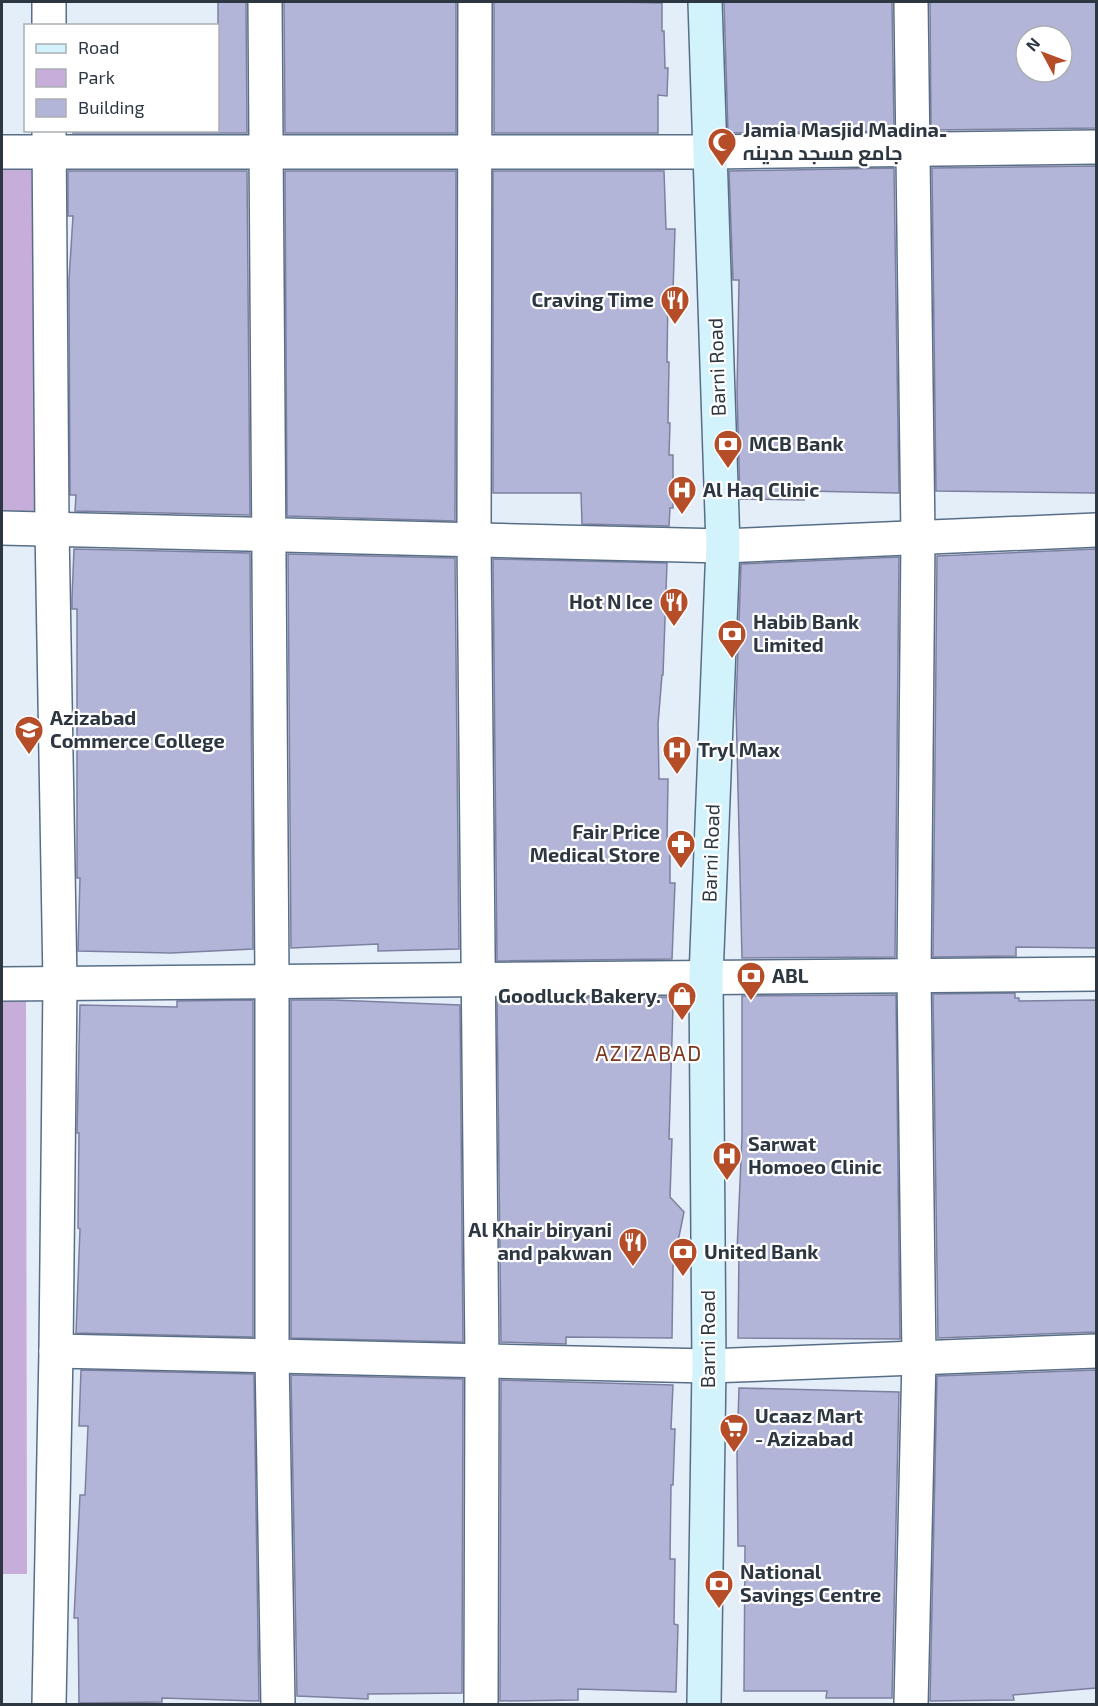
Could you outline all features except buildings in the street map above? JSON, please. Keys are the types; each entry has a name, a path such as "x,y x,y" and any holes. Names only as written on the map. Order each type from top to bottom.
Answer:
{"street":[{"path":"49,2 49,24"},
{"path":"265,2 272,981 272,1356 278,1704"},
{"path":"475,2 474,539 482,1360 481,1704"},
{"name":"Barni Road","path":"704,1704 709,1366 706,977 723,546 705,2"},
{"path":"911,2 918,538 914,975 919,1358 911,1704"},
{"path":"49,1704 60,983 52,528 50,141"},
{"path":"2,152 50,141 265,152 710,152 1096,147"},
{"path":"2,528 723,546 1096,531"},
{"path":"2,984 1096,974"},
{"path":"56,1351 709,1366 1096,1351"}],"green space":[{"path":"2,152 50,152 52,528 2,528"},
{"path":"2,999 26,999 27,1574 2,1574"}],"place":[{"name":"Jamia Masjid Madina۔ جامع مسجد مدینہ","path":"722,168"},
{"name":"Craving Time","path":"675,326"},
{"name":"MCB Bank","path":"728,470"},
{"name":"Al Haq Clinic","path":"682,516"},
{"name":"Hot N Ice","path":"674,628"},
{"name":"Habib Bank Limited","path":"732,660"},
{"name":"Azizabad Commerce College","path":"29,756"},
{"name":"Tryl Max","path":"677,776"},
{"name":"Fair Price Medical Store","path":"681,870"},
{"name":"ABL","path":"751,1002"},
{"name":"Goodluck Bakery.","path":"682,1022"},
{"name":"Sarwat Homoeo Clinic","path":"727,1182"},
{"name":"Al Khair biryani and pakwan","path":"633,1268"},
{"name":"United Bank","path":"683,1278"},
{"name":"Ucaaz Mart - Azizabad","path":"734,1454"},
{"name":"National Savings Centre","path":"719,1610"}],"district":[{"name":"AZIZABAD","path":"649,1054"}]}
